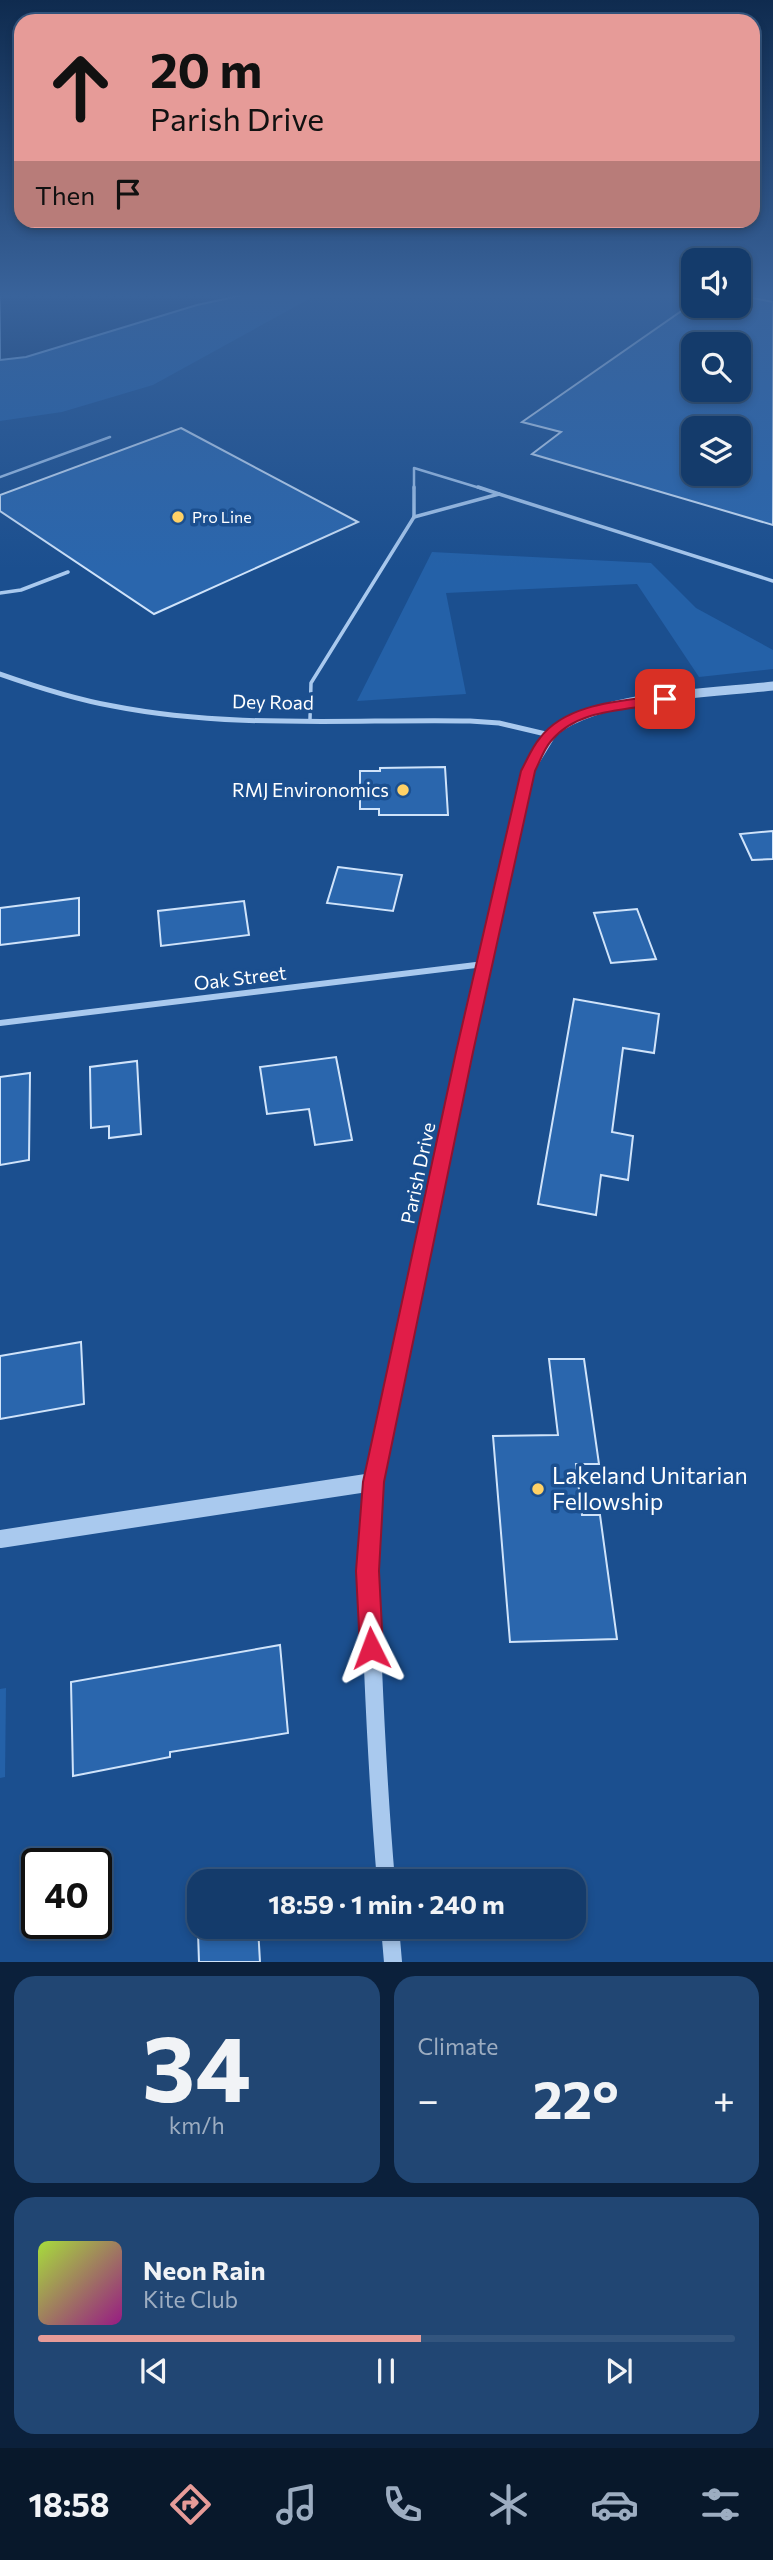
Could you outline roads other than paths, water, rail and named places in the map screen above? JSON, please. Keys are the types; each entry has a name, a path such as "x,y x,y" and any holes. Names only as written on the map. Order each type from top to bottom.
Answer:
{"street":[{"name":"Dey Road","path":"0,674 81,702 183,717 470,721 499,723 550,735"},
{"name":"Parish Drive","path":"385,1869 379,1802 368,1571 373,1482 528,771 537,752 550,735 570,719 609,707 773,686"},
{"name":"Oak Street","path":"0,1023 484,964"},
{"path":"0,1539 373,1482"},
{"path":"391,1939 393,1962"}],"lane":[{"path":"0,477 110,437"},
{"path":"310,719 311,683 414,517 414,468 773,581"},
{"path":"414,517 499,494"},
{"path":"0,593 20,590 68,572"}],"place":[{"name":"Pro Line","path":"178,517"},
{"name":"RMJ Environomics","path":"403,790"},
{"name":"Lakeland Unitarian Fellowship","path":"538,1489"}]}
